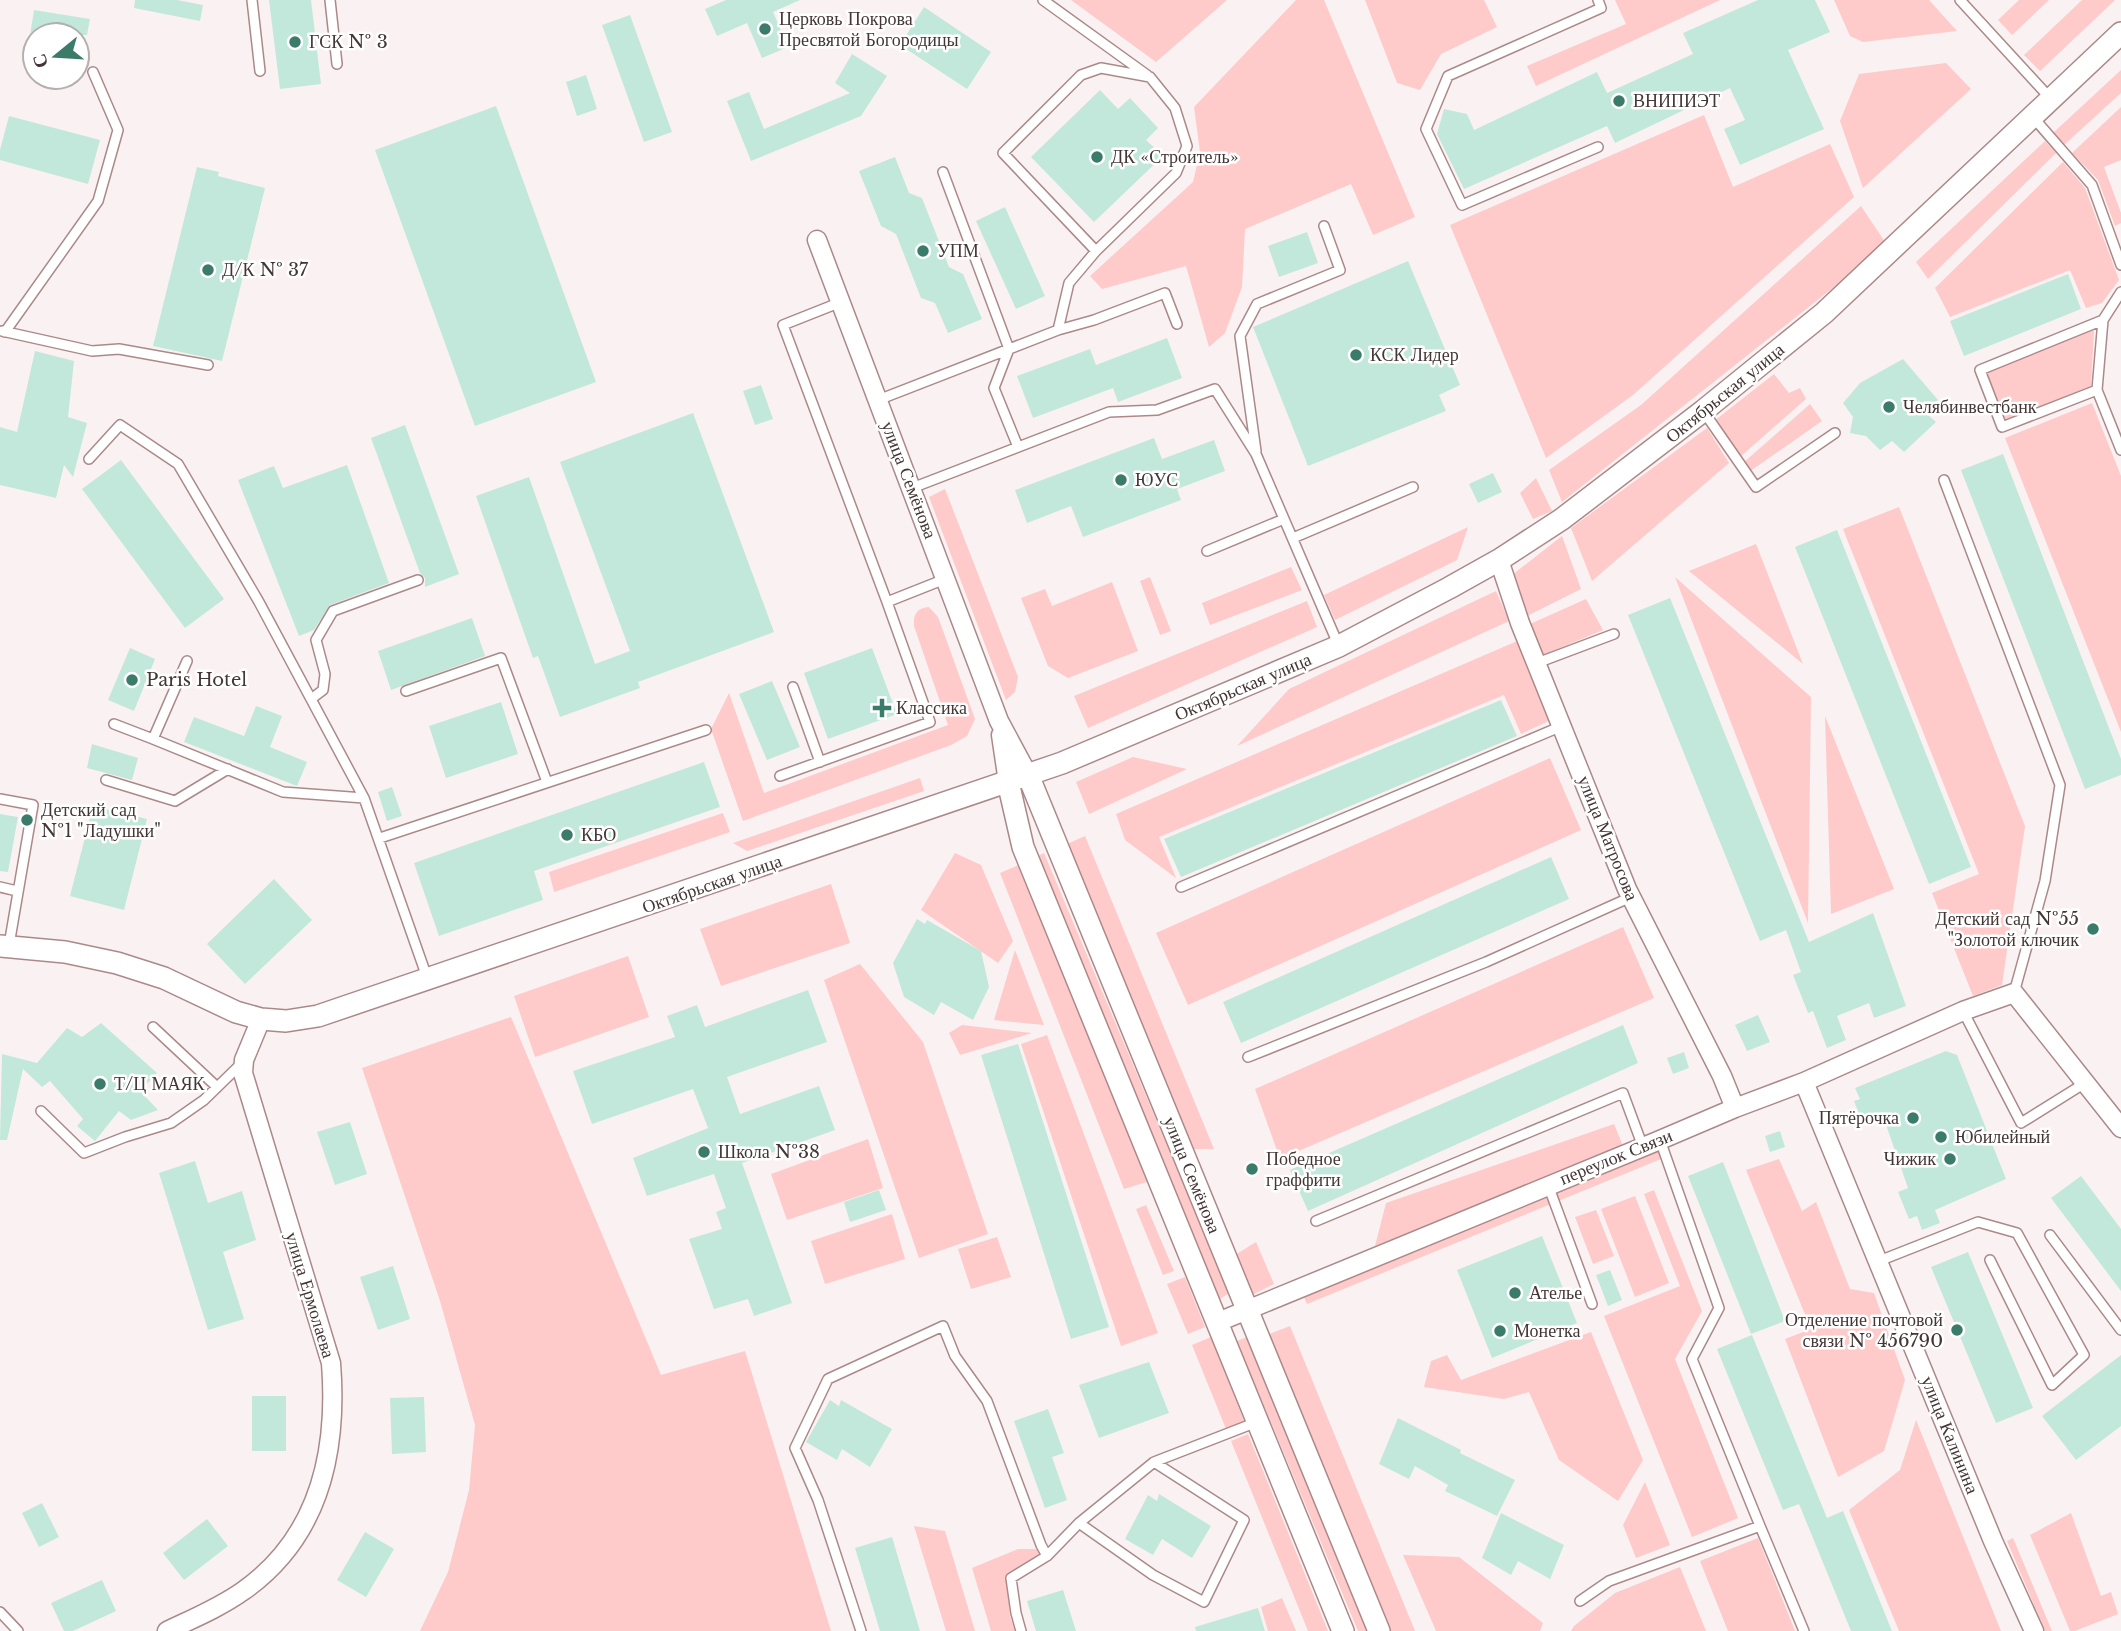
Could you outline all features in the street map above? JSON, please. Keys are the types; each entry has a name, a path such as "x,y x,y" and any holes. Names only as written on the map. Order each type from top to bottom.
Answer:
{"street":[{"name":"Октябрьская улица","path":"4,947 65,952 117,963 164,978 236,1012 261,1019 286,1021 318,1016 1018,779 1339,646 1499,561 1562,519 1703,411 1824,313 2121,33"},
{"name":"улица Семёнова","path":"817,240 947,578 1018,779 1247,1309 1379,1631"},
{"name":"улица Матросова","path":"1499,561 1520,623 1631,897 1735,1108"},
{"name":"улица Семёнова","path":"1018,779 1023,847 1343,1631"},
{"name":"переулок Связи","path":"1218,1322 1804,1082 1963,1011 2014,993"},
{"path":"2014,993 2121,1128"},
{"name":"улица Ермолаева","path":"167,1631 244,1591 267,1572 287,1549 312,1507 323,1481 329,1455 333,1394 331,1363 243,1073 244,1060 261,1019"},
{"name":"улица Калинина","path":"1804,1082 1993,1541 2034,1631"}],"lane":[{"path":"252,0 260,71"},
{"path":"330,0 337,64"},
{"path":"1044,0 1150,78 1175,108 1187,146 1176,173 1096,251 1069,283 1058,330"},
{"path":"1598,0 1601,8 1448,76 1426,130 1462,205 1598,147"},
{"path":"1960,0 2050,98"},
{"path":"1096,251 1003,153 1081,75 1101,68 1150,78"},
{"path":"93,72 118,130 98,201 2,331 92,351 119,349 208,365"},
{"path":"2031,115 2092,185 2116,234 2121,265"},
{"path":"943,172 1009,349 994,388 1018,447"},
{"path":"1256,454 1240,336 1257,304 1340,270 1324,226"},
{"path":"2121,292 2103,320 2097,390 2121,450"},
{"path":"878,400 1058,330 1165,293 1177,324"},
{"path":"780,776 930,722 783,325 841,302"},
{"path":"2097,390 2002,427 1980,370 2103,320"},
{"path":"912,488 1109,412 1157,410 1214,389 1256,454 1339,646"},
{"path":"1703,411 1756,487 1835,433"},
{"path":"89,459 120,425 178,464 259,602 364,798 428,980"},
{"path":"1944,480 2060,785 2045,881 2014,993"},
{"path":"1293,538 1413,487"},
{"path":"1206,551 1284,519"},
{"path":"887,602 947,578"},
{"path":"311,699 323,690 325,674 316,640 333,611 418,580"},
{"path":"1537,663 1614,634"},
{"path":"406,691 501,658 547,782"},
{"path":"153,739 187,661"},
{"path":"793,687 820,762"},
{"path":"114,724 283,792 364,798"},
{"path":"1181,887 1562,726"},
{"path":"380,838 706,730"},
{"path":"106,780 175,801 228,769"},
{"path":"0,799 33,805 18,891 4,947"},
{"path":"0,887 18,891"},
{"path":"1248,1058 1486,962 1631,897"},
{"path":"1963,1011 2021,1123 2085,1082"},
{"path":"153,1027 218,1087"},
{"path":"41,1111 84,1153 171,1123 188,1113 244,1060"},
{"path":"1317,1221 1623,1093 1652,1144 1719,1308 1692,1359 1804,1631"},
{"path":"1548,1185 1592,1304"},
{"path":"1879,1261 1978,1222 2017,1233 2084,1355 2052,1385 1990,1260"},
{"path":"2050,1236 2121,1330"},
{"path":"861,1631 818,1500 794,1448 828,1379 943,1326 955,1356 987,1401 1047,1556"},
{"path":"1021,1631 1011,1578 1047,1556 1079,1523 1154,1462 1258,1421"},
{"path":"1079,1523 1153,1575 1204,1602 1244,1520 1154,1462"},
{"path":"1580,1601 1609,1581 1760,1525"},
{"path":"0,1612 18,1631"}],"shaded area":[{"path":"1071,0 1227,0 1156,62"},
{"path":"1296,0 1324,0 1415,217 1373,235 1351,184 1245,229 1242,287 1225,333 1209,347 1186,266 1102,289 1090,276 1193,182 1200,152 1194,107"},
{"path":"1365,0 1484,0 1497,27 1441,54 1420,90 1397,83"},
{"path":"1615,0 1720,0 1536,86 1527,66 1626,24"},
{"path":"1834,0 1929,0 1957,31 1863,42 1850,36"},
{"path":"2019,0 2049,0 2012,35 1998,20"},
{"path":"2082,0 2115,0 2040,71 2024,55"},
{"path":"1946,63 1971,89 1863,188 1840,121 1859,74"},
{"path":"2121,70 2121,93 2064,145 2053,133"},
{"path":"2121,107 2121,160 2104,167 2121,213 2121,223 2115,226 2098,180 2072,153"},
{"path":"1704,115 1733,187 1830,144 1854,197 1633,395 1546,458 1450,225"},
{"path":"2045,141 2056,153 1928,279 1916,262"},
{"path":"2063,162 2085,188 2119,280 2102,303 2086,308 2070,270 1950,317 1935,288"},
{"path":"1861,206 1887,245 1562,502 1549,470 1641,405"},
{"path":"2094,330 2091,386 2006,420 1987,373"},
{"path":"1774,374 1789,393 1800,388 1806,399 1740,457 1714,421"},
{"path":"2092,403 2121,476 2121,732 2005,438"},
{"path":"1810,404 1822,421 1749,472 1743,463"},
{"path":"1707,428 1729,463 1592,581 1571,528"},
{"path":"1536,478 1552,511 1533,519 1520,493"},
{"path":"945,489 1018,677 1015,692 1006,700 929,497"},
{"path":"1899,507 2025,826 2002,985 1973,996 1932,893 1979,874 1843,529"},
{"path":"1468,527 1457,560 1335,620 1324,595"},
{"path":"1562,536 1581,589 1527,616 1512,575"},
{"path":"1756,544 1803,664 1689,571"},
{"path":"1291,567 1302,590 1210,625 1202,603"},
{"path":"1150,577 1171,631 1160,635 1140,581"},
{"path":"1675,577 1811,697 1808,923"},
{"path":"1112,582 1138,651 1068,678 1048,666 1021,598 1045,589 1052,606"},
{"path":"1496,591 1509,621 1237,746 1289,689"},
{"path":"1586,599 1603,630 1543,655 1530,624"},
{"path":"1307,601 1317,627 1088,728 1074,696"},
{"path":"929,607 938,617 975,719 967,736 951,745 743,821 711,729 729,693 764,793 948,725 914,626 917,612"},
{"path":"1522,639 1553,719 1521,734 1504,695 1159,837 1176,878 1125,840 1116,814"},
{"path":"1825,716 1894,889 1831,914"},
{"path":"1133,757 1187,769 1089,814 1076,782"},
{"path":"1550,758 1581,830 1188,1005 1156,933"},
{"path":"920,778 924,791 747,851 733,843"},
{"path":"723,813 730,832 554,892 549,872"},
{"path":"1085,836 1214,1149 1183,1149 1067,844"},
{"path":"955,853 981,865 1013,941 998,963 921,910"},
{"path":"1044,853 1229,1293 1220,1299 1038,856"},
{"path":"1023,863 1147,1182 1124,1189 1000,873"},
{"path":"831,884 850,943 721,986 700,929"},
{"path":"1623,927 1654,998 1280,1159 1255,1089"},
{"path":"1015,950 1044,1025 994,1020"},
{"path":"628,956 649,1017 535,1057 514,996"},
{"path":"860,964 923,1042 988,1234 919,1258 824,980"},
{"path":"511,1017 661,1375 745,1351 831,1631 420,1631 448,1572 469,1490 475,1425 440,1301 362,1068"},
{"path":"962,1025 1032,1033 960,1055 949,1033"},
{"path":"1047,1035 1158,1333 1121,1346 1021,1044"},
{"path":"1614,1124 1623,1146 1375,1246 1386,1203"},
{"path":"868,1139 883,1188 787,1220 771,1174"},
{"path":"1658,1150 1661,1159 1307,1304 1303,1295"},
{"path":"1779,1159 1802,1211 1816,1202 1850,1289 1874,1293 1905,1380 1884,1451 1838,1477 1785,1339 1811,1329 1746,1170"},
{"path":"1654,1190 1702,1311 1675,1359 1738,1518 1692,1537 1604,1316 1680,1286 1644,1194"},
{"path":"1635,1196 1669,1283 1635,1297 1601,1209"},
{"path":"1146,1205 1174,1271 1163,1275 1136,1209"},
{"path":"1596,1210 1614,1256 1593,1264 1575,1217"},
{"path":"892,1214 905,1259 825,1284 811,1241"},
{"path":"997,1237 1011,1277 971,1289 958,1249"},
{"path":"1256,1242 1274,1284 1252,1295 1235,1255"},
{"path":"1185,1277 1205,1327 1188,1334 1167,1284"},
{"path":"1290,1326 1415,1631 1388,1631 1267,1335"},
{"path":"1591,1332 1643,1460 1618,1501 1559,1460 1529,1392 1504,1399 1424,1387 1431,1361 1447,1355 1461,1380"},
{"path":"1211,1337 1244,1421 1226,1429 1192,1345"},
{"path":"1247,1337 1369,1631 1358,1631 1237,1341"},
{"path":"1916,1420 2001,1631 1899,1631 1849,1510 1900,1470"},
{"path":"1248,1434 1328,1631 1308,1631 1231,1441"},
{"path":"1645,1482 1670,1545 1636,1558 1623,1525"},
{"path":"2071,1513 2101,1596 2111,1592 2118,1614 2075,1631 2070,1631 2030,1535"},
{"path":"914,1526 945,1531 975,1631 946,1631"},
{"path":"1758,1538 1795,1631 1728,1631 1700,1561"},
{"path":"2013,1538 2052,1631 2045,1631 2007,1541"},
{"path":"1018,1549 1037,1549 1041,1555 1007,1581 1010,1616 1015,1631 991,1631 972,1568"},
{"path":"1403,1555 1459,1557 1543,1623 1540,1631 1436,1631"},
{"path":"1680,1567 1706,1631 1571,1631 1615,1593"},
{"path":"1282,1598 1296,1631 1268,1631 1261,1607"}],"building":[{"path":"135,0 177,0 203,5 200,21 134,8"},
{"name":"ГСК № 3","path":"269,0 311,0 321,84 280,89"},
{"name":"Церковь Покрова Пресвятой Богородицы","path":"726,0 800,0 773,12 788,47 762,58 747,23 717,36 705,9"},
{"name":"ВНИПИЭТ","path":"1758,0 1815,0 1830,32 1788,50 1824,129 1740,165 1724,129 1745,120 1730,88 1615,143 1607,126 1464,189 1437,134 1444,109 1467,114 1474,130 1597,72 1607,93 1693,54 1683,33"},
{"path":"924,7 991,52 967,89 900,45"},
{"path":"34,10 90,19 90,21 32,21"},
{"path":"630,15 672,132 644,142 602,25"},
{"path":"852,54 887,76 861,116 751,161 727,101 749,92 764,129 850,93 835,83"},
{"path":"586,75 597,109 577,116 566,82"},
{"name":"ДК «Строитель»","path":"1100,90 1118,109 1130,98 1158,128 1146,140 1163,156 1094,222 1031,157"},
{"path":"496,106 596,382 475,426 375,150"},
{"path":"9,116 100,140 88,184 0,160"},
{"name":"УПМ","path":"895,157 909,193 922,198 949,267 963,274 982,319 948,333 935,303 921,298 896,234 881,226 859,171"},
{"name":"Д/К № 37","path":"197,167 219,172 218,176 265,188 222,361 153,346"},
{"path":"1005,207 1045,296 1016,309 976,221"},
{"path":"1307,232 1318,263 1279,277 1268,246"},
{"name":"КСК Лидер","path":"1408,261 1460,385 1439,395 1446,411 1308,466 1253,327"},
{"path":"2068,274 2081,309 1964,356 1950,321"},
{"path":"1167,338 1182,378 1118,402 1113,388 1033,418 1017,376 1090,349 1096,365"},
{"path":"35,351 74,361 68,417 87,423 73,477 64,465 56,498 0,485 0,427 17,432"},
{"name":"Челябинвестбанк","path":"1903,359 1938,400 1926,413 1936,422 1904,452 1892,441 1880,450 1866,436 1850,433 1853,417 1843,403 1860,383"},
{"path":"761,385 773,419 755,425 743,391"},
{"path":"693,413 774,632 638,682 640,688 560,717 538,656 533,658 476,496 529,477 595,664 630,651 560,462"},
{"path":"405,425 459,574 425,587 425,578 420,573 371,438"},
{"name":"ЮУС","path":"1154,438 1162,459 1214,440 1225,471 1177,489 1181,500 1083,537 1071,506 1027,523 1015,490"},
{"path":"2003,454 2121,759 2121,775 2085,789 1961,470"},
{"path":"121,460 224,599 185,628 82,489"},
{"path":"347,465 389,583 330,605 314,630 299,636 238,480 274,466 283,488"},
{"path":"1493,473 1502,492 1478,503 1469,484"},
{"path":"1837,530 1971,867 1929,884 1795,547"},
{"path":"1670,598 1809,942 1873,913 1906,1006 1874,1018 1869,1003 1837,1016 1846,1040 1827,1048 1813,1011 1808,1013 1793,975 1801,972 1786,930 1760,941 1628,615"},
{"path":"472,618 485,656 391,690 378,651"},
{"name":"Paris Hotel","path":"130,648 155,659 134,711 108,700"},
{"path":"872,648 897,714 828,739 804,673"},
{"path":"772,681 800,747 767,760 739,694"},
{"path":"1501,700 1517,736 1181,877 1164,839"},
{"path":"501,702 518,754 446,778 429,726"},
{"path":"256,706 282,716 270,747 307,762 297,786 184,742 194,717 244,736"},
{"path":"92,744 138,758 132,780 87,768"},
{"name":"КБО","path":"704,762 720,807 534,871 543,900 439,936 414,863"},
{"path":"392,787 402,816 387,821 378,792"},
{"path":"93,806 147,819 124,910 70,896"},
{"path":"0,814 18,817 8,872 0,871"},
{"path":"1551,857 1569,899 1241,1043 1223,1002"},
{"path":"274,879 312,920 245,984 207,944"},
{"path":"917,919 925,924 927,920 981,951 989,987 973,1020 941,1002 934,1015 904,997 893,963"},
{"path":"808,990 827,1042 727,1077 740,1114 819,1086 835,1130 742,1163 792,1303 754,1316 748,1299 714,1309 689,1239 722,1229 716,1212 726,1208 714,1174 647,1196 633,1158 708,1128 693,1089 592,1124 573,1071 675,1037 667,1016 697,1005 705,1027"},
{"path":"1758,1015 1770,1042 1747,1051 1735,1025"},
{"name":"Т/Ц МАЯК","path":"101,1023 157,1073 140,1091 158,1110 131,1120 119,1111 95,1141 77,1126 83,1119 50,1081 42,1087 23,1069 7,1140 0,1140 2,1054 37,1063 67,1028 82,1037"},
{"path":"1623,1025 1638,1063 1308,1211 1290,1170"},
{"path":"1018,1044 1109,1327 1071,1339 981,1055"},
{"name":"Юбилейный","path":"1946,1051 1957,1055 2006,1179 1935,1210 1940,1223 1922,1230 1917,1216 1909,1219 1898,1192 1908,1188 1883,1116 1863,1124 1854,1101 1860,1099 1855,1088"},
{"path":"1684,1052 1689,1068 1673,1074 1667,1058"},
{"path":"350,1122 367,1174 335,1185 317,1132"},
{"path":"1780,1131 1785,1147 1770,1152 1765,1136"},
{"path":"195,1161 208,1203 242,1191 256,1240 223,1252 244,1319 208,1330 159,1173"},
{"path":"1723,1162 1785,1321 1751,1334 1688,1176"},
{"path":"2081,1176 2121,1229 2121,1291 2051,1198"},
{"path":"879,1190 886,1210 850,1222 844,1202"},
{"name":"Ателье","path":"1542,1236 1577,1323 1492,1358 1457,1270"},
{"path":"1968,1252 2033,1408 1996,1423 1931,1267"},
{"path":"393,1266 410,1319 378,1330 360,1277"},
{"path":"1610,1270 1622,1300 1608,1306 1596,1275"},
{"path":"1752,1335 1827,1518 1843,1511 1892,1631 1851,1631 1799,1504 1783,1510 1717,1349"},
{"path":"2121,1355 2121,1426 2076,1460 2042,1416"},
{"path":"1149,1362 1169,1413 1099,1438 1079,1385"},
{"path":"252,1396 286,1396 286,1451 252,1451"},
{"path":"424,1397 426,1452 392,1454 390,1398"},
{"path":"830,1400 839,1406 841,1400 892,1429 870,1467 842,1449 837,1460 806,1442"},
{"path":"1048,1409 1064,1453 1052,1457 1067,1500 1045,1508 1014,1421"},
{"path":"1398,1418 1515,1480 1497,1516 1445,1491 1448,1485 1415,1466 1409,1479 1379,1464"},
{"path":"1159,1494 1211,1526 1192,1558 1162,1539 1153,1555 1125,1539 1148,1495 1157,1501"},
{"path":"42,1503 59,1537 39,1547 22,1513"},
{"path":"1501,1513 1564,1545 1550,1579 1518,1561 1511,1575 1482,1558"},
{"path":"207,1519 228,1546 184,1580 163,1553"},
{"path":"365,1532 394,1549 366,1597 337,1580"},
{"path":"892,1537 920,1631 880,1631 855,1548"},
{"path":"102,1580 116,1611 73,1631 64,1631 51,1603"},
{"path":"1063,1590 1076,1631 1036,1631 1027,1601"},
{"path":"1258,1608 1265,1631 1196,1631 1195,1627"}],"place":[{"name":"Церковь Покрова Пресвятой Богородицы","path":"765,29"},
{"name":"ГСК № 3","path":"295,42"},
{"name":"ВНИПИЭТ","path":"1619,101"},
{"name":"ДК «Строитель»","path":"1097,157"},
{"name":"УПМ","path":"923,251"},
{"name":"Д/К № 37","path":"208,270"},
{"name":"КСК Лидер","path":"1356,355"},
{"name":"Челябинвестбанк","path":"1889,407"},
{"name":"ЮУС","path":"1121,480"},
{"name":"Paris Hotel","path":"132,680"},
{"name":"Классика","path":"882,708"},
{"name":"Детский сад №1 \"Ладушки\"","path":"27,820"},
{"name":"КБО","path":"567,835"},
{"name":"Детский сад №55 \"Золотой ключик","path":"2093,929"},
{"name":"Т/Ц МАЯК","path":"100,1084"},
{"name":"Пятёрочка","path":"1913,1118"},
{"name":"Юбилейный","path":"1941,1137"},
{"name":"Школа №38","path":"704,1152"},
{"name":"Чижик","path":"1950,1159"},
{"name":"Победное граффити","path":"1252,1169"},
{"name":"Ателье","path":"1515,1293"},
{"name":"Отделение почтовой связи № 456790","path":"1957,1330"},
{"name":"Монетка","path":"1500,1331"}]}
